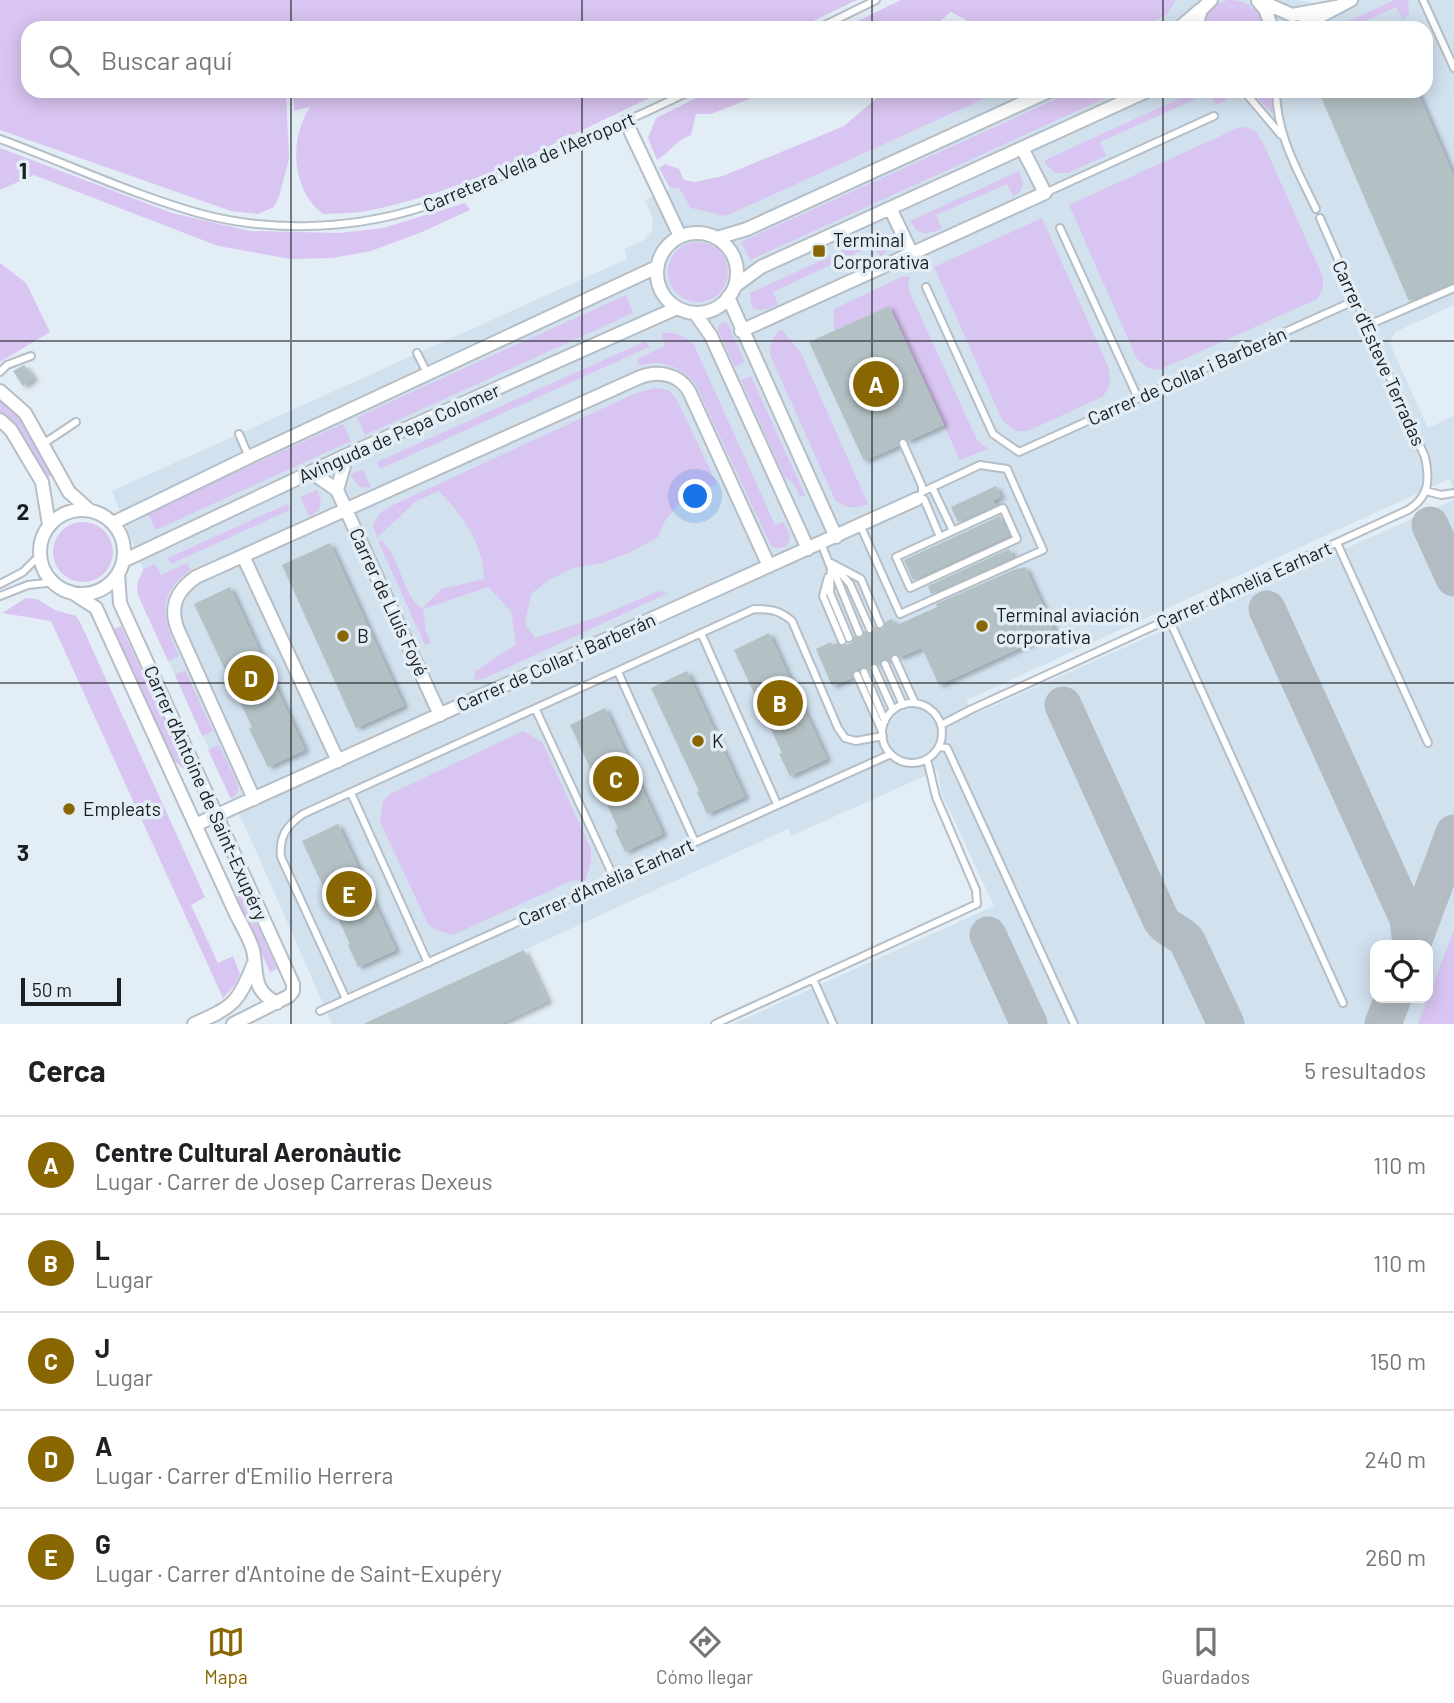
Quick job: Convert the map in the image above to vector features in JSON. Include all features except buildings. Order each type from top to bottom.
[{"type":"street","points":[[1188,21],[1211,0]]},
{"type":"street","points":[[1258,0],[1292,15],[1336,7]]},
{"type":"street","points":[[1258,0],[1269,21]]},
{"type":"street","points":[[1311,21],[1351,0]]},
{"type":"street","points":[[1197,21],[1201,10]]},
{"type":"street","points":[[717,238],[751,227],[1034,98]]},
{"type":"street","points":[[836,537],[741,331],[731,292],[737,275],[734,257],[717,238],[698,233],[680,236],[668,245],[659,258],[657,281],[663,294],[677,308],[695,313],[713,309],[731,292],[761,267],[1132,98]]},
{"type":"street","points":[[626,122],[680,236]]},
{"type":"street","points":[[741,331],[1045,194],[1022,148]]},
{"type":"street","points":[[890,208],[912,254]]},
{"type":"street","name":"Avinguda de Pepa Colomer","points":[[113,523],[657,267]]},
{"type":"street","name":"Avinguda de Pepa Colomer","points":[[121,567],[346,455],[677,308]]},
{"type":"street","points":[[695,313],[711,337],[808,549]]},
{"type":"street","points":[[254,799],[173,618],[174,604],[182,588],[196,577],[346,509],[651,372],[663,374],[685,384],[769,566]]},
{"type":"street","points":[[0,391],[25,413],[69,492],[89,510]]},
{"type":"street","points":[[0,420],[11,430],[42,482],[49,525]]},
{"type":"street","points":[[337,490],[346,455]]},
{"type":"street","name":"Carrer de Lluís Foyé","points":[[311,472],[337,490],[440,715]]},
{"type":"street","name":"Carrer de Collar i Barberán","points":[[195,825],[836,537],[919,495]]},
{"type":"street","points":[[75,510],[89,510],[102,514],[113,523],[124,545],[121,567],[111,582],[99,590],[73,593],[55,582],[44,569],[40,555],[43,536],[49,525],[60,516],[75,510]]},
{"type":"street","points":[[243,556],[338,761]]},
{"type":"street","name":"Carrer d'Antoine de Saint-Exupéry","points":[[73,593],[96,608],[246,931],[255,961],[258,987],[267,998],[277,1003],[289,996],[293,991],[293,984],[120,603],[121,567]]},
{"type":"street","points":[[194,1024],[222,1012],[234,1002],[244,990],[255,961]]},
{"type":"street","points":[[233,1024],[277,1003]]},
{"type":"lane","points":[[833,21],[876,0]]},
{"type":"lane","points":[[1423,0],[1433,21]]},
{"type":"lane","points":[[1433,22],[1454,68]]},
{"type":"lane","name":"Carretera Vella de l'Aeroport","points":[[0,139],[200,213],[244,222],[316,226],[413,210],[471,190],[676,98]]},
{"type":"lane","points":[[1250,98],[1282,136]]},
{"type":"lane","points":[[1276,98],[1282,136],[1316,209]]},
{"type":"lane","points":[[1045,194],[1214,116]]},
{"type":"lane","name":"Carrer d'Esteve Terradas","points":[[1320,218],[1425,457],[1426,491]]},
{"type":"lane","points":[[1060,228],[1138,398]]},
{"type":"lane","name":"Carrer de Collar i Barberán","points":[[926,287],[993,434],[1019,452],[1356,300]]},
{"type":"lane","points":[[1366,326],[1454,288]]},
{"type":"lane","points":[[417,354],[427,373]]},
{"type":"lane","points":[[0,372],[7,365],[32,356]]},
{"type":"lane","points":[[43,444],[76,422]]},
{"type":"lane","points":[[239,434],[249,457]]},
{"type":"lane","points":[[903,443],[922,485],[919,495]]},
{"type":"lane","points":[[860,525],[900,614],[1043,550],[1007,469],[980,464],[919,495]]},
{"type":"lane","points":[[932,487],[953,531]]},
{"type":"lane","points":[[1426,491],[1441,495],[1454,493]]},
{"type":"lane","name":"Carrer d'Amèlia Earhart","points":[[941,725],[1408,510],[1423,499],[1426,491]]},
{"type":"lane","points":[[919,495],[925,499],[940,537]]},
{"type":"lane","points":[[1003,508],[1017,539],[910,588],[896,557],[940,537],[1003,508]]},
{"type":"lane","points":[[821,543],[859,633]]},
{"type":"lane","points":[[1337,543],[1428,743]]},
{"type":"lane","points":[[0,584],[23,572],[40,555]]},
{"type":"lane","points":[[831,564],[861,579],[880,624]]},
{"type":"lane","points":[[831,564],[850,584],[870,629]]},
{"type":"lane","points":[[831,564],[826,594],[846,639]]},
{"type":"lane","points":[[0,596],[28,585],[55,582]]},
{"type":"lane","points":[[346,999],[283,863],[283,835],[290,823],[303,814],[754,609],[780,611],[792,621],[838,728],[845,738],[856,741],[883,734]]},
{"type":"lane","points":[[1169,619],[1343,1003]]},
{"type":"lane","points":[[701,633],[777,804]]},
{"type":"lane","points":[[895,659],[915,703]]},
{"type":"lane","points":[[885,664],[903,705]]},
{"type":"lane","points":[[874,668],[893,710]]},
{"type":"lane","points":[[618,672],[695,842]]},
{"type":"lane","points":[[883,734],[885,721],[893,710],[915,703],[933,711],[941,725],[942,738],[939,747],[927,759],[912,763],[891,754],[886,747],[861,674],[885,721]]},
{"type":"lane","points":[[536,710],[614,878]]},
{"type":"lane","points":[[939,747],[947,748],[1074,1024]]},
{"type":"lane","name":"Carrer d'Amèlia Earhart","points":[[320,1011],[891,754]]},
{"type":"lane","points":[[715,1024],[977,904],[976,890],[936,797],[927,759]]},
{"type":"lane","points":[[351,793],[428,963]]},
{"type":"lane","points":[[813,979],[833,1024]]},
{"type":"shaded area","points":[[0,0],[857,0],[813,21],[21,21],[21,98],[286,98],[289,159],[274,207],[258,214],[231,211],[0,130]]},
{"type":"shaded area","points":[[901,0],[1176,0],[1167,15],[1155,21],[968,21],[951,12],[940,21],[858,21]]},
{"type":"shaded area","points":[[1176,0],[1298,0],[1335,7],[1351,0],[1454,0],[1454,305],[1395,332],[1390,344],[1428,428],[1454,416],[1454,490],[1449,479],[967,700],[969,717],[1454,500],[1454,1024],[733,1024],[994,906],[941,792],[938,770],[791,836],[788,829],[363,1024],[332,1024],[138,595],[137,584],[143,569],[112,491],[627,259],[624,249],[644,240],[652,230],[653,219],[645,200],[670,188],[679,188],[726,216],[986,98],[1433,98],[1433,21],[1155,21],[1167,15]]},
{"type":"shaded area","points":[[1228,0],[1247,4],[1256,11],[1261,21],[1204,21],[1210,10]]},
{"type":"shaded area","points":[[1395,0],[1408,0],[1409,13],[1403,20],[1396,7],[1365,21],[1348,21]]},
{"type":"shaded area","points":[[293,98],[649,98],[518,160],[443,190],[366,211],[323,214],[312,204],[305,191],[299,178],[297,163],[299,134],[310,107],[294,111]]},
{"type":"shaded area","points":[[697,98],[752,98],[711,114],[696,114],[691,135],[657,160],[648,138],[656,118]]},
{"type":"shaded area","points":[[877,98],[986,98],[726,216],[691,208],[679,188],[670,188],[659,168],[665,164],[679,169],[684,180],[695,182],[723,176],[844,126]]},
{"type":"shaded area","points":[[1059,98],[1106,98],[750,260],[741,242]]},
{"type":"shaded area","points":[[1181,98],[1198,98],[1100,142],[1106,156],[1068,173],[1055,173],[1045,160]]},
{"type":"shaded area","points":[[1212,98],[1227,100],[1216,105]]},
{"type":"shaded area","points":[[1258,98],[1271,98],[1273,114]]},
{"type":"shaded area","points":[[1247,127],[1256,132],[1264,145],[1323,277],[1323,288],[1317,299],[1159,370],[1148,368],[1137,359],[1069,205],[1238,128]]},
{"type":"shaded area","points":[[0,148],[172,213],[250,231],[340,233],[383,228],[465,203],[470,210],[371,251],[333,258],[291,259],[218,246],[34,175],[0,190]]},
{"type":"shaded area","points":[[1019,171],[1023,184],[1020,192],[1013,196],[1007,184],[936,215],[942,229],[926,234],[916,230],[910,221]]},
{"type":"shaded area","points":[[1042,218],[1107,364],[1110,381],[1102,397],[1028,431],[1016,431],[1002,420],[934,267]]},
{"type":"shaded area","points":[[884,232],[890,244],[880,257],[873,245],[773,292],[778,304],[768,309],[757,310],[751,305],[750,293]]},
{"type":"shaded area","points":[[692,242],[704,242],[723,255],[728,272],[726,284],[715,297],[704,302],[692,302],[673,289],[668,278],[668,266],[681,247]]},
{"type":"shaded area","points":[[0,263],[26,283],[50,332],[0,362]]},
{"type":"shaded area","points":[[903,276],[910,277],[910,293],[977,440],[988,449],[960,460],[889,306],[834,331],[834,309]]},
{"type":"shaded area","points":[[626,295],[633,313],[365,435],[357,417]]},
{"type":"shaded area","points":[[719,324],[728,324],[745,362],[735,367],[718,330]]},
{"type":"shaded area","points":[[781,329],[801,353],[868,504],[851,507],[835,500],[770,355],[772,340]]},
{"type":"shaded area","points":[[661,333],[679,335],[694,345],[775,525],[783,522],[788,532],[790,538],[785,547],[775,548],[770,544],[695,383],[683,372],[670,366],[655,363],[639,366],[637,359],[665,346]]},
{"type":"shaded area","points":[[646,341],[649,347],[380,469],[377,462]]},
{"type":"shaded area","points":[[751,376],[805,495],[800,497],[794,484],[784,476],[741,380]]},
{"type":"shaded area","points":[[655,388],[668,390],[676,398],[717,484],[684,498],[665,521],[658,537],[631,552],[602,563],[573,568],[549,580],[531,594],[525,624],[535,638],[598,617],[659,591],[668,593],[483,679],[473,680],[476,671],[516,644],[511,611],[488,587],[423,609],[426,631],[431,642],[425,645],[379,543],[381,540],[388,547],[409,594],[422,609],[441,589],[484,579],[476,543],[456,510],[439,491],[416,501],[377,538],[373,525],[380,513],[636,393]]},
{"type":"shaded area","points":[[0,399],[25,424],[53,474],[45,478],[20,432],[0,412]]},
{"type":"shaded area","points":[[343,424],[351,441],[156,530],[147,512]]},
{"type":"shaded area","points":[[363,469],[371,488],[360,487],[350,475]]},
{"type":"shaded area","points":[[317,490],[321,505],[309,516],[300,497]]},
{"type":"shaded area","points":[[287,504],[290,510],[171,564],[168,558]]},
{"type":"shaded area","points":[[77,522],[89,522],[108,535],[113,552],[111,564],[100,577],[89,582],[77,582],[58,569],[53,558],[53,546],[66,527]]},
{"type":"shaded area","points":[[187,563],[191,570],[179,579],[167,599],[166,620],[179,656],[168,661],[138,595],[137,584],[144,569],[155,564],[161,575]]},
{"type":"shaded area","points":[[26,598],[37,599],[55,610],[76,616],[80,622],[205,897],[191,905],[218,963],[233,956],[240,974],[223,998],[51,621],[2,613]]},
{"type":"shaded area","points":[[121,626],[188,772],[173,760],[114,629]]},
{"type":"shaded area","points":[[185,670],[213,731],[202,736],[175,675]]},
{"type":"shaded area","points":[[523,731],[542,742],[591,849],[591,862],[585,882],[573,880],[453,935],[436,930],[428,924],[380,822],[383,801],[390,794]]},
{"type":"shaded area","points":[[219,745],[238,785],[238,792],[231,799],[208,750]]},
{"type":"shaded area","points":[[243,893],[277,969],[270,972],[236,896]]},
{"type":"shaded area","points":[[1454,930],[1454,1024],[1418,1024],[1426,1003],[1433,1003],[1433,985]]},
{"type":"taxiway","points":[[1430,525],[1454,578]]},
{"type":"taxiway","points":[[1267,609],[1408,919],[1410,940]]},
{"type":"taxiway","points":[[1063,705],[1161,920],[1187,941],[1226,1024]]},
{"type":"taxiway","points":[[1414,940],[1454,833]]},
{"type":"taxiway","points":[[988,935],[1029,1024]]},
{"type":"taxiway","points":[[1383,1024],[1391,1003]]},
{"type":"place","name":"Terminal Corporativa","points":[[819,251]]},
{"type":"place","name":"Centre Cultural Aeronàutic","points":[[876,384]]},
{"type":"place","name":"Terminal aviación corporativa","points":[[982,626]]},
{"type":"place","name":"B","points":[[343,636]]},
{"type":"place","name":"A","points":[[251,678]]},
{"type":"place","name":"L","points":[[780,703]]},
{"type":"place","name":"K","points":[[698,741]]},
{"type":"place","name":"J","points":[[616,779]]},
{"type":"place","name":"Empleats","points":[[69,809]]},
{"type":"place","name":"G","points":[[349,894]]}]
